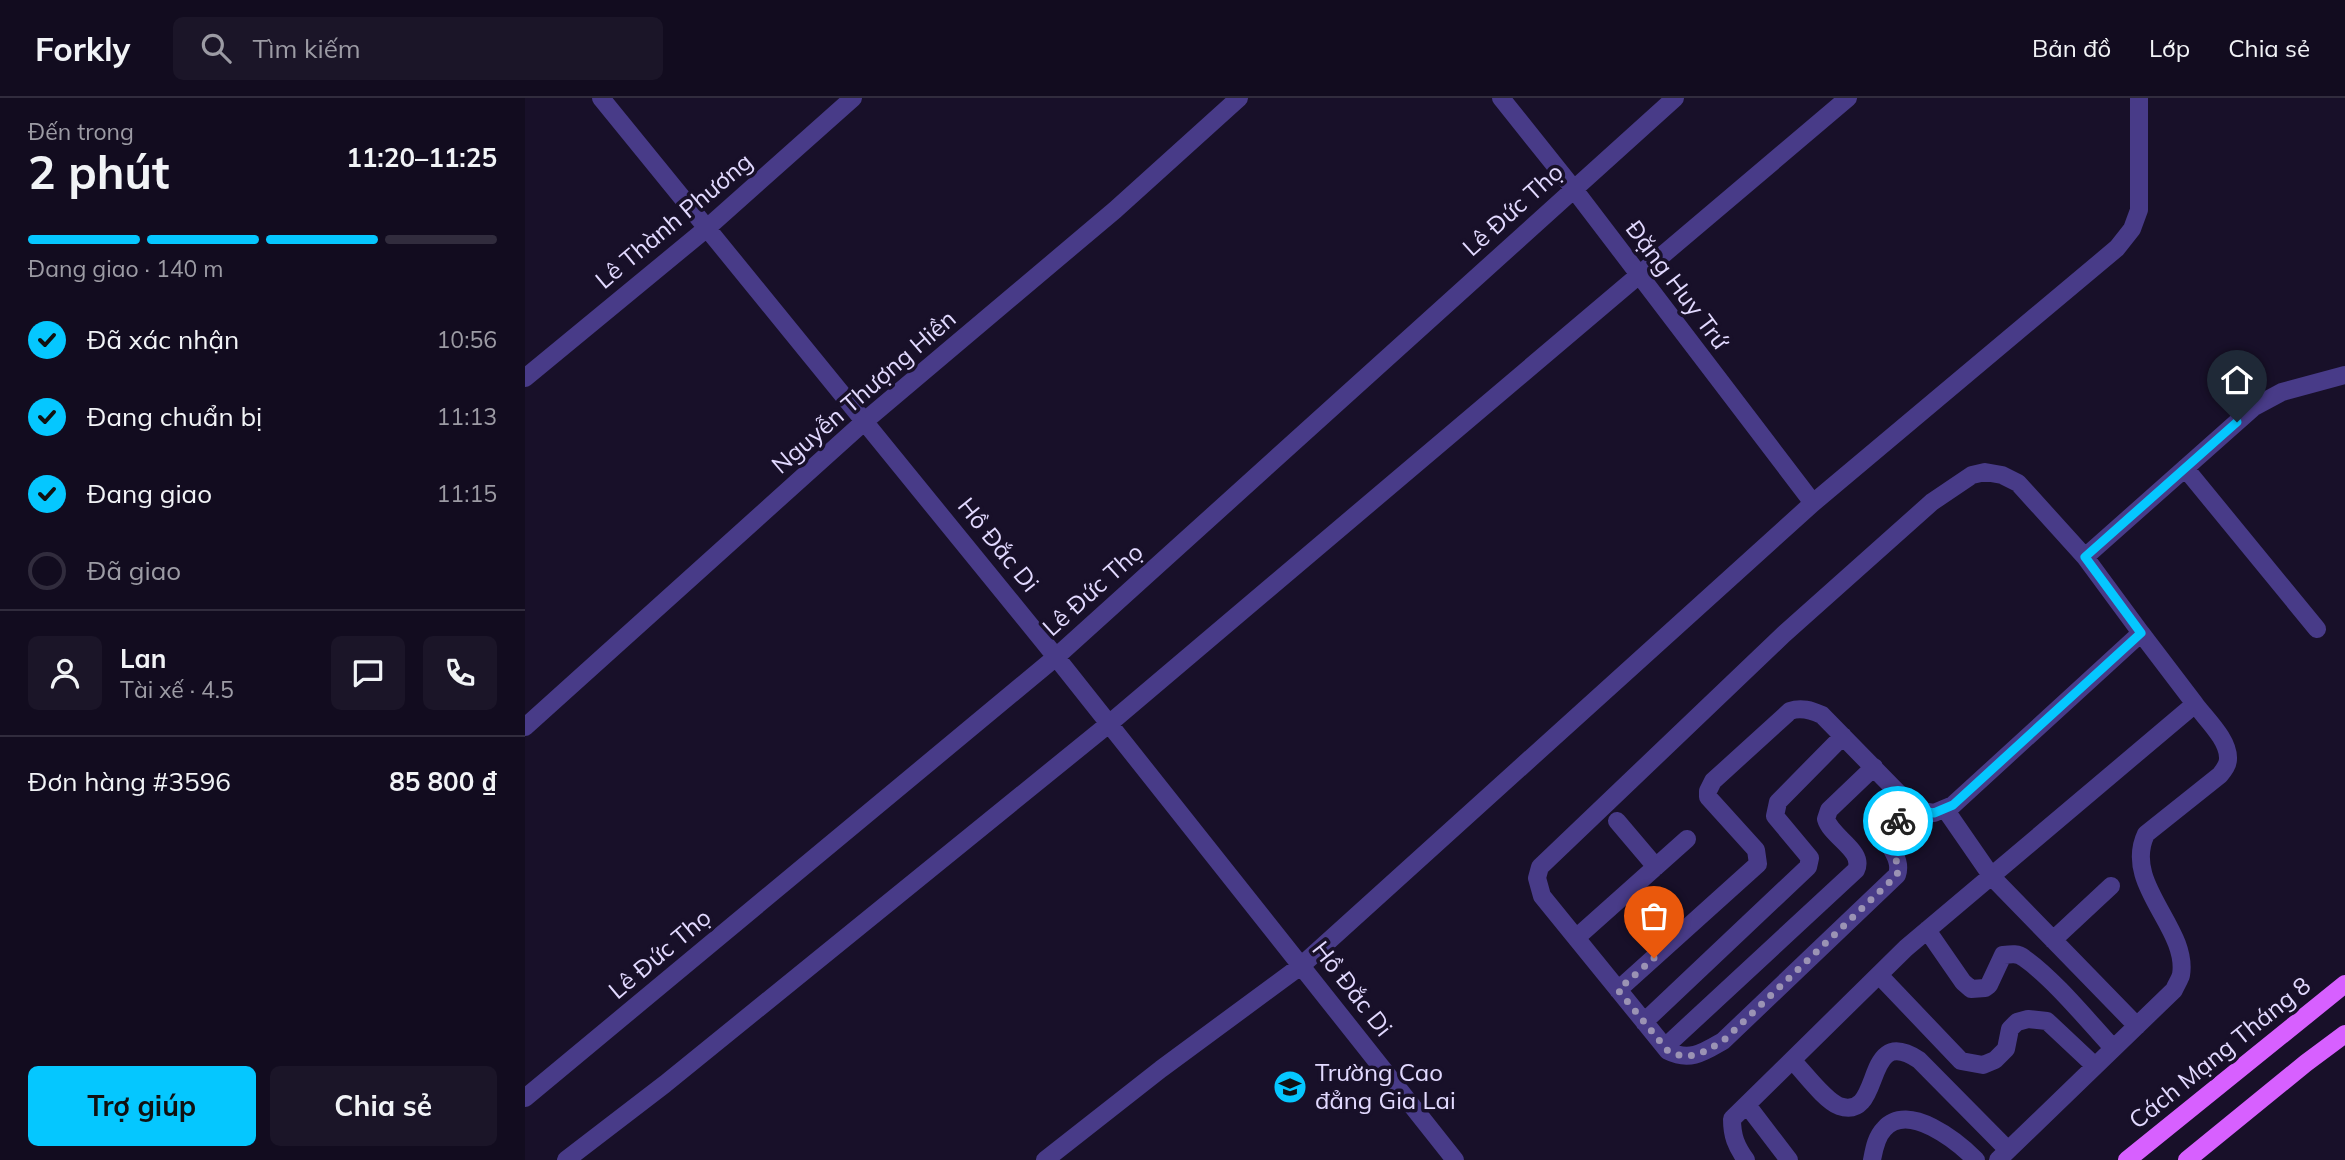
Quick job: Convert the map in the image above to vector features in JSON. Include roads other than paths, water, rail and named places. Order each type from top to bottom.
[{"type":"main road","name":"Cách Mạng Tháng 8","points":[[2127,1160],[2345,984]]},
{"type":"main road","points":[[2187,1160],[2345,1034]]},
{"type":"street","name":"Hồ Đắc Di","points":[[601,98],[866,420],[1455,1160]]},
{"type":"street","name":"Lê Thành Phương","points":[[525,378],[707,228],[853,98]]},
{"type":"street","name":"Nguyễn Thượng Hiền","points":[[525,727],[866,420],[1115,209],[1239,98]]},
{"type":"street","name":"Đặng Huy Trứ","points":[[1501,98],[1814,503]]},
{"type":"street","name":"Lê Đức Thọ","points":[[525,1098],[1056,657],[1675,98]]},
{"type":"street","points":[[566,1160],[666,1084],[1109,723],[1849,98]]},
{"type":"street","points":[[1045,1160],[1151,1076],[1302,965],[1814,503],[2078,282],[2124,239],[2132,229],[2139,211],[2139,98]]},
{"type":"street","points":[[2085,557],[2254,407],[2282,392],[2345,375]]},
{"type":"street","points":[[2185,468],[2317,629]]},
{"type":"street","points":[[1792,1060],[1829,1098],[1840,1106],[1852,1106],[1863,1101],[1871,1088],[1876,1066],[1883,1056],[1894,1051],[1906,1051],[1919,1060],[2003,1155],[2174,990],[2181,975],[2175,940],[2150,891],[2140,861],[2141,846],[2146,834],[2220,775],[2228,762],[2227,750],[2085,557],[2018,483],[2002,475],[1985,472],[1972,475],[1932,502],[1784,634],[1539,867],[1537,878],[1542,896],[1664,1047],[1678,1056],[1689,1057],[1701,1054],[1723,1041],[1897,875],[1899,865],[1888,844],[1887,833],[1890,827],[1915,810]]},
{"type":"street","points":[[1618,990],[1758,864],[1756,850],[1708,797],[1708,791],[1713,781],[1790,711],[1809,709],[1822,715],[1915,810],[1934,813],[1953,805],[2141,633]]},
{"type":"street","points":[[1746,1160],[1736,1146],[1732,1119],[1927,930],[2195,704]]},
{"type":"street","points":[[1644,1022],[1808,867],[1810,858],[1775,816],[1778,802],[1843,736]]},
{"type":"street","points":[[1664,1047],[1856,870],[1859,862],[1856,855],[1830,829],[1826,819],[1829,810],[1874,767]]},
{"type":"street","points":[[1945,809],[1991,877],[2137,1026]]},
{"type":"street","points":[[1617,821],[1656,867]]},
{"type":"street","points":[[1576,938],[1687,839]]},
{"type":"street","points":[[2053,940],[2111,886]]},
{"type":"street","points":[[1927,930],[1963,982],[1971,989],[1989,985],[2003,955],[2015,954],[2024,957],[2113,1048]]},
{"type":"street","points":[[1879,975],[1961,1061],[1983,1065],[1995,1060],[2006,1049],[2010,1029],[2017,1022],[2028,1019],[2047,1021],[2095,1066]]},
{"type":"street","points":[[1747,1105],[1789,1160]]},
{"type":"street","points":[[1872,1160],[1876,1142],[1884,1128],[1895,1121],[1910,1119],[1936,1128],[1962,1146],[1976,1160]]},
{"type":"place","name":"Trường Cao đẳng Gia Lai","points":[[1290,1087]]}]
